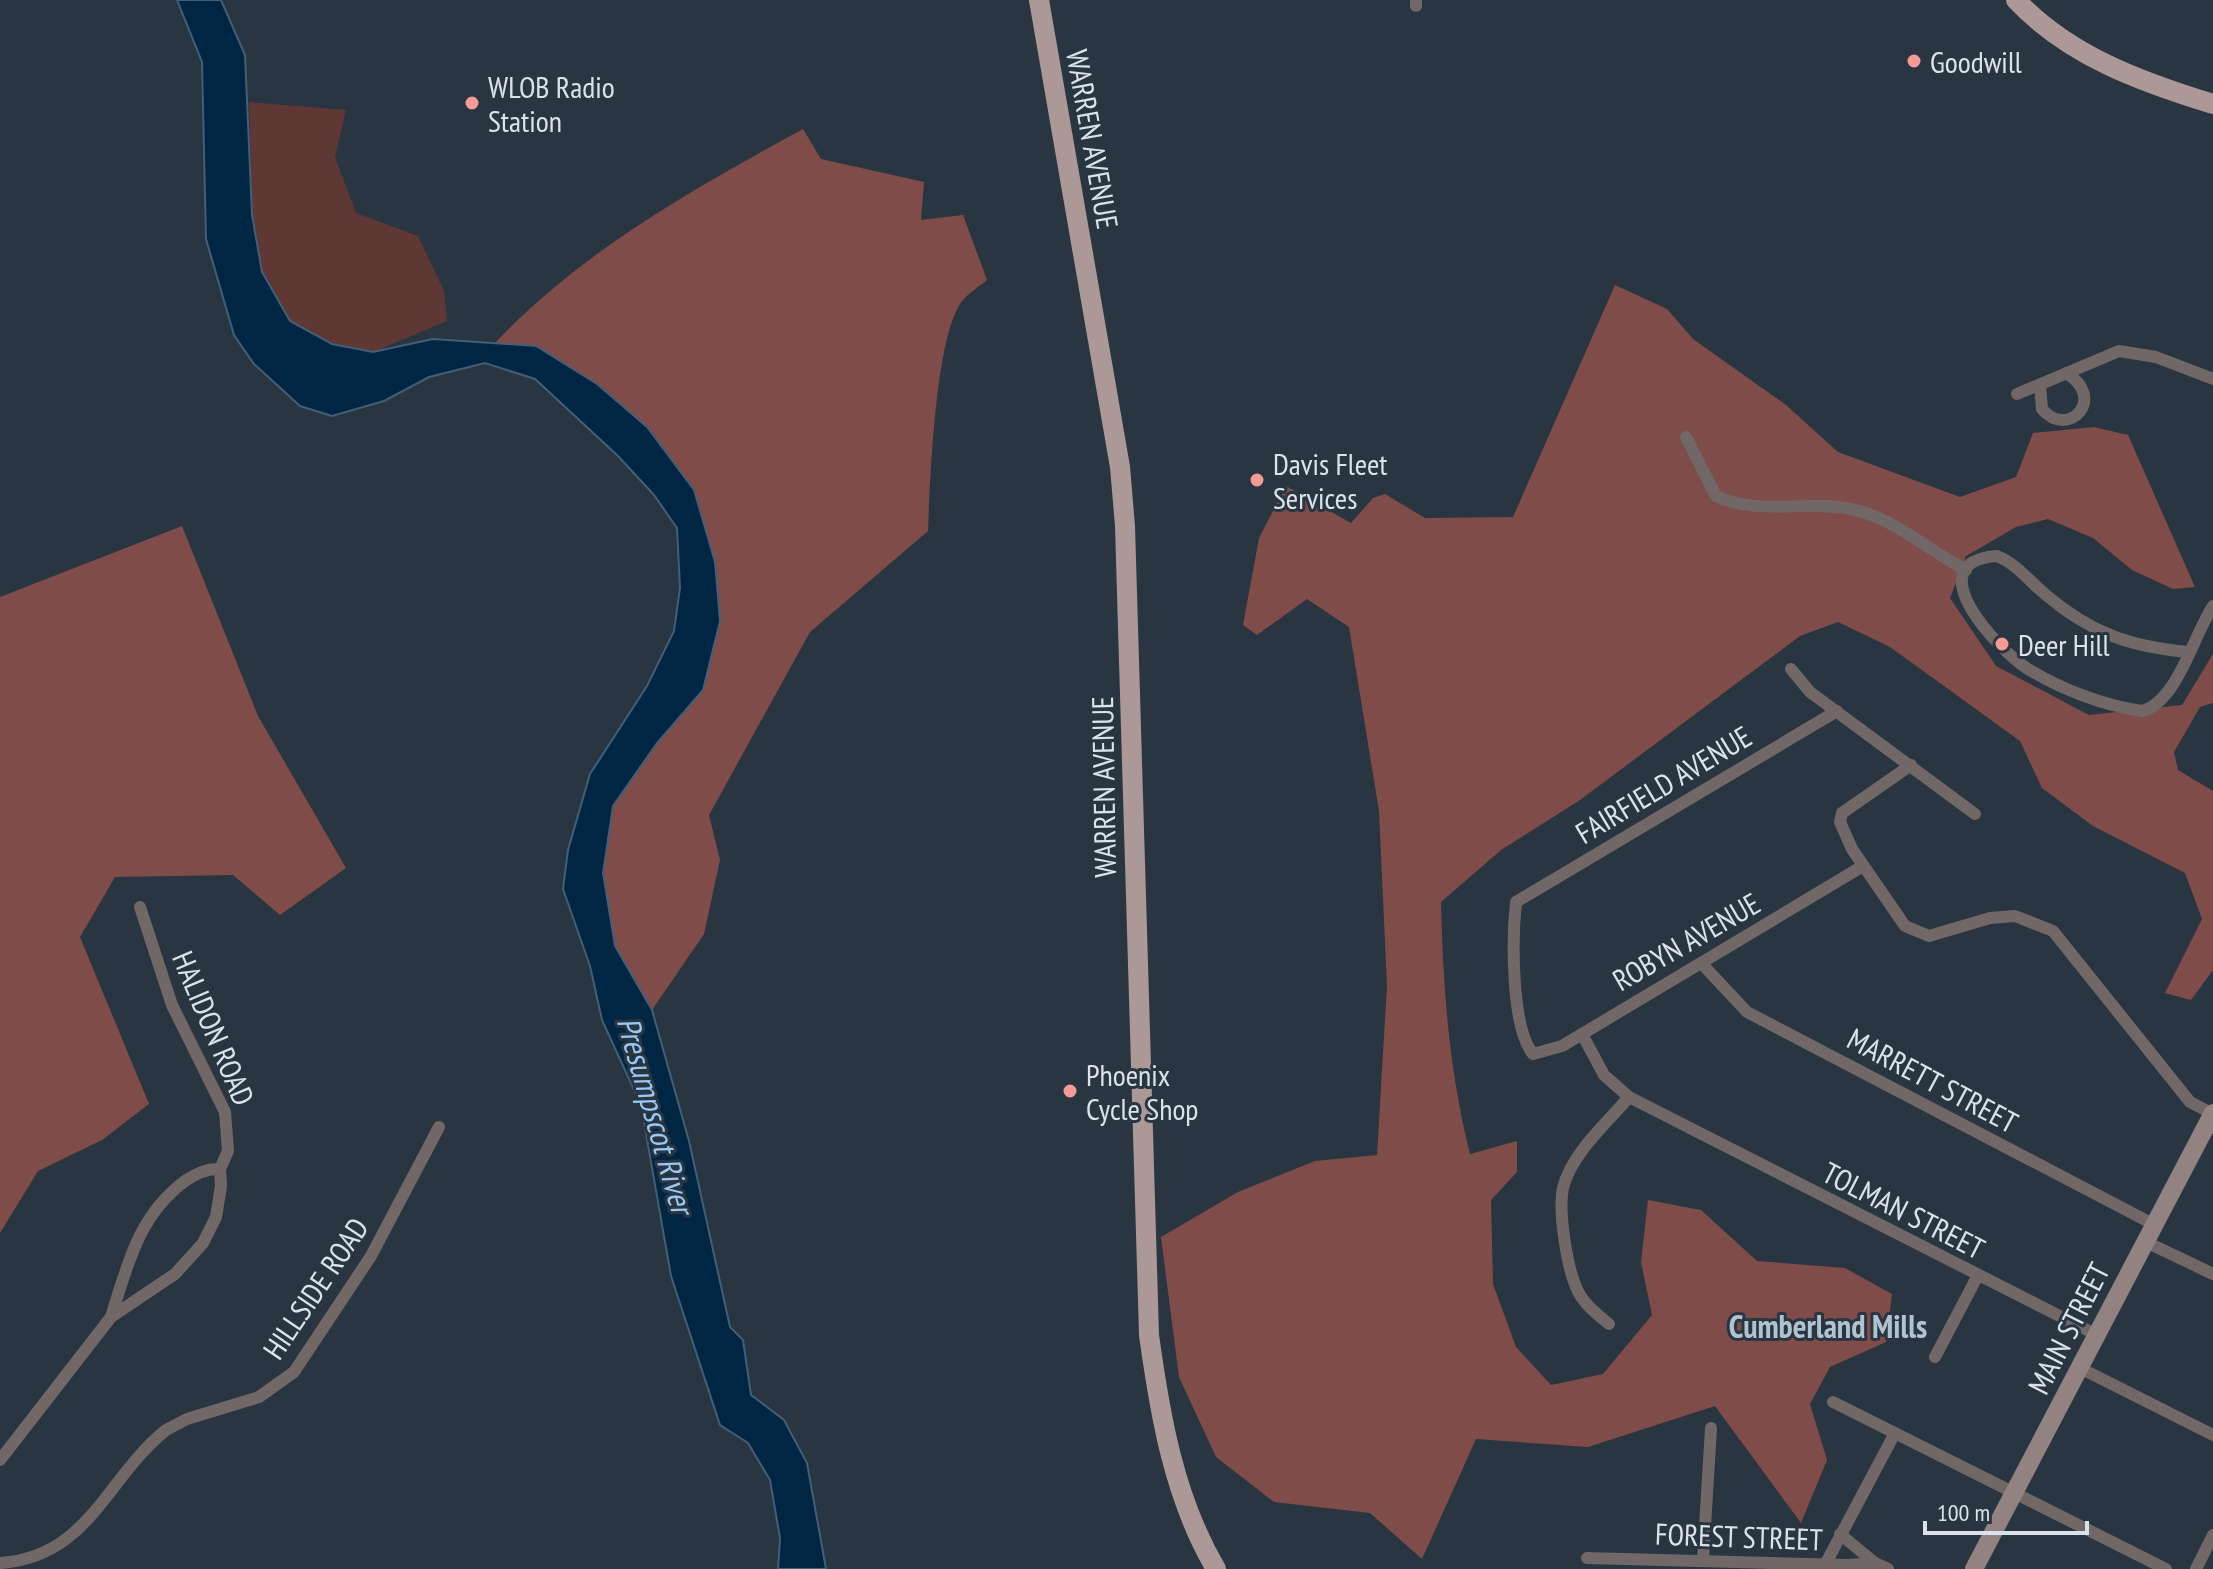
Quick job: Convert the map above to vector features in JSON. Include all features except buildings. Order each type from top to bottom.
[{"type":"main road","name":"WARREN AVENUE","points":[[1039,0],[1120,467],[1125,526],[1149,1335],[1174,1468],[1216,1569]]},
{"type":"main road","points":[[2016,0],[2043,26],[2083,53],[2127,74],[2213,104]]},
{"type":"main road","name":"MAIN STREET","points":[[1974,1569],[2213,1114]]},
{"type":"street","points":[[2017,394],[2107,354],[2132,351],[2213,379]]},
{"type":"street","points":[[2040,385],[2040,402],[2047,415],[2061,421],[2075,417],[2084,405],[2084,390],[2066,373]]},
{"type":"street","points":[[1686,437],[1716,496],[1754,506],[1852,509],[1877,517],[1966,570]]},
{"type":"street","points":[[2189,652],[2157,649],[2096,631],[2075,620],[2017,568],[1997,556],[1984,557],[1966,570],[1961,588],[1963,597],[1995,638],[2027,668],[2071,690],[2130,709],[2155,707],[2169,693],[2213,606]]},
{"type":"street","points":[[1791,669],[1810,692],[1975,814]]},
{"type":"street","name":"FAIRFIELD AVENUE","points":[[1533,1054],[1520,1028],[1516,902],[1837,711]]},
{"type":"street","points":[[1911,765],[1842,813],[1843,831],[1898,917],[1916,933],[1929,936],[1990,918],[2015,916],[2053,931],[2190,1102],[2213,1114]]},
{"type":"street","name":"ROBYN AVENUE","points":[[1533,1054],[1546,1053],[1582,1034],[1703,965],[1863,866]]},
{"type":"street","name":"HALIDON ROAD","points":[[0,1460],[111,1317],[175,1274],[203,1243],[216,1217],[221,1186],[220,1169],[228,1151],[225,1112],[172,1005],[140,907]]},
{"type":"street","name":"MARRETT STREET","points":[[1703,965],[1747,1012],[2153,1224]]},
{"type":"street","name":"TOLMAN STREET","points":[[1582,1034],[1604,1075],[1629,1097],[1977,1277],[2097,1335]]},
{"type":"street","points":[[1609,1324],[1593,1312],[1576,1289],[1564,1229],[1563,1188],[1582,1152],[1629,1097]]},
{"type":"street","name":"HILLSIDE ROAD","points":[[0,1563],[38,1557],[69,1538],[166,1430],[187,1419],[259,1397],[294,1372],[371,1256],[439,1127]]},
{"type":"street","name":"HALIDON ROAD","points":[[111,1317],[131,1250],[151,1216],[164,1199],[190,1178],[212,1168],[220,1169]]},
{"type":"street","points":[[2144,1241],[2213,1274]]},
{"type":"street","points":[[1935,1357],[1977,1277]]},
{"type":"street","points":[[2080,1368],[2213,1435]]},
{"type":"street","points":[[1833,1402],[2166,1569]]},
{"type":"street","points":[[1703,1560],[1711,1428]]},
{"type":"street","points":[[1826,1563],[1895,1433]]},
{"type":"street","points":[[1840,1534],[1875,1563]]},
{"type":"street","points":[[2196,1569],[2213,1535]]},
{"type":"street","name":"FOREST STREET","points":[[1587,1558],[1875,1563],[1888,1569]]},
{"type":"shaded area","points":[[249,102],[346,110],[335,157],[356,213],[418,236],[444,291],[447,321],[373,352],[332,344],[290,321],[262,272],[252,215]]},
{"type":"shaded area","points":[[803,129],[821,159],[924,182],[921,220],[963,215],[987,280],[963,300],[946,343],[936,410],[928,531],[810,632],[709,815],[720,860],[704,934],[652,1010],[615,946],[603,873],[613,807],[657,743],[703,690],[694,490],[495,343],[565,279],[640,224]]},
{"type":"shaded area","points":[[1615,285],[1667,309],[1693,339],[1786,405],[1838,452],[1960,497],[2016,477],[2033,433],[2094,427],[2128,435],[2195,587],[2173,589],[2132,570],[2093,538],[2048,519],[2016,527],[1966,556],[1950,598],[1996,666],[2089,715],[2182,705],[2213,654],[2213,703],[2200,707],[2174,752],[2178,770],[2213,791],[2213,970],[2191,1000],[2165,993],[2202,919],[2185,873],[2093,826],[2042,788],[2020,741],[1890,647],[1838,622],[1800,636],[1580,800],[1501,850],[1441,902],[1452,1060],[1470,1154],[1517,1141],[1517,1172],[1491,1200],[1493,1284],[1516,1347],[1551,1385],[1603,1374],[1652,1315],[1641,1262],[1648,1200],[1701,1210],[1757,1261],[1845,1268],[1892,1294],[1886,1342],[1830,1367],[1810,1404],[1827,1460],[1801,1523],[1715,1406],[1588,1447],[1476,1439],[1422,1559],[1370,1513],[1274,1502],[1216,1457],[1179,1377],[1161,1237],[1238,1192],[1315,1161],[1377,1155],[1387,986],[1379,811],[1349,627],[1307,599],[1257,635],[1243,625],[1259,538],[1286,486],[1351,523],[1373,498],[1385,494],[1425,518],[1513,517]]},
{"type":"shaded area","points":[[182,526],[258,716],[346,868],[280,915],[233,875],[115,877],[80,937],[149,1104],[102,1140],[38,1171],[0,1233],[0,597]]},
{"type":"water","name":"Presumpscot River","points":[[177,0],[221,0],[245,55],[252,215],[262,272],[290,321],[332,344],[373,352],[433,339],[536,346],[597,384],[647,427],[694,490],[715,562],[720,621],[703,690],[657,743],[613,806],[603,873],[615,946],[652,1010],[689,1141],[730,1327],[743,1340],[751,1395],[784,1420],[807,1463],[826,1569],[778,1569],[780,1538],[770,1480],[748,1443],[720,1425],[671,1276],[641,1105],[602,1020],[590,966],[563,889],[568,850],[590,774],[647,686],[674,631],[680,588],[677,528],[654,495],[618,456],[535,379],[485,363],[429,377],[384,401],[332,416],[300,406],[254,364],[234,335],[206,239],[202,62]]},
{"type":"place","name":"Goodwill","points":[[1914,61]]},
{"type":"place","name":"WLOB Radio Station","points":[[472,103]]},
{"type":"place","name":"Davis Fleet Services","points":[[1257,480]]},
{"type":"place","name":"Deer Hill","points":[[2002,644]]},
{"type":"place","name":"Phoenix Cycle Shop","points":[[1070,1091]]},
{"type":"district","name":"Cumberland Mills","points":[[1828,1326]]}]
